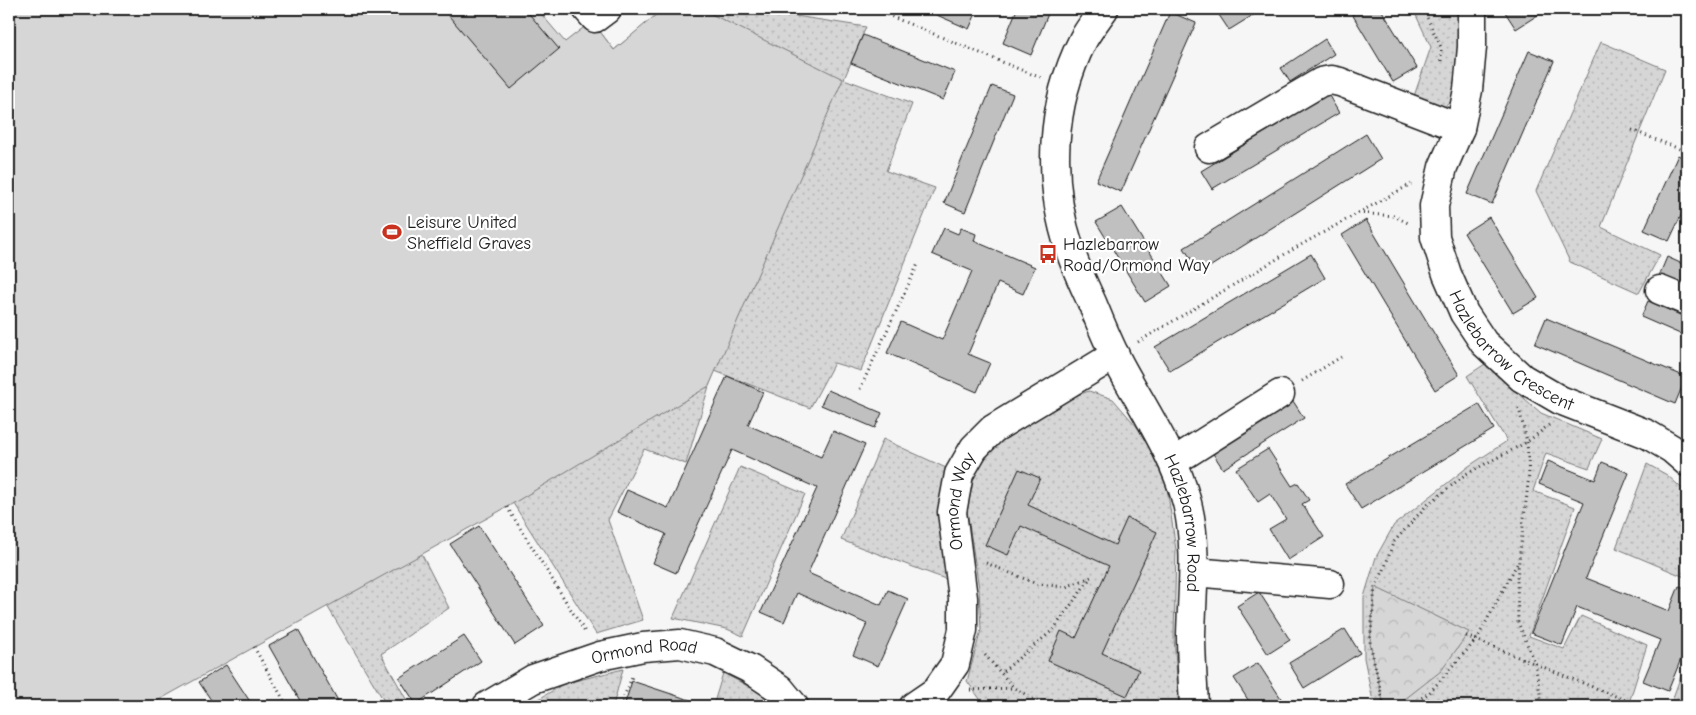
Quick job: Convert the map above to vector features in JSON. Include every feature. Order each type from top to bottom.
[{"type":"street","points":[[588,9],[595,18],[606,9]]},
{"type":"street","name":"Hazlebarrow Road","points":[[1104,9],[1083,40],[1064,87],[1055,134],[1055,181],[1069,248],[1079,273],[1114,356],[1173,462],[1187,503],[1193,539],[1194,572],[1191,636],[1194,706]]},
{"type":"street","name":"Hazlebarrow Crescent","points":[[1472,9],[1472,47],[1468,90],[1460,128],[1443,167],[1434,206],[1435,237],[1447,274],[1464,313],[1484,343],[1522,378],[1560,400],[1646,434],[1672,449],[1687,462]]},
{"type":"street","points":[[1209,148],[1321,82],[1331,80],[1460,128]]},
{"type":"street","points":[[1660,290],[1687,301]]},
{"type":"street","name":"Ormond Way","points":[[925,699],[956,664],[963,630],[962,598],[952,512],[959,474],[974,448],[993,429],[1114,356]]},
{"type":"street","points":[[1173,462],[1280,394]]},
{"type":"street","points":[[1194,572],[1330,584]]},
{"type":"street","name":"Ormond Road","points":[[487,706],[532,679],[600,656],[643,647],[680,644],[715,652],[750,669],[780,689],[794,706]]},
{"type":"path","points":[[873,9],[1064,87]]},
{"type":"path","points":[[1422,9],[1441,47],[1442,73]]},
{"type":"path","points":[[1632,130],[1687,152]]},
{"type":"path","points":[[1114,356],[1296,247],[1443,167]]},
{"type":"path","points":[[1356,213],[1394,216],[1435,237]]},
{"type":"path","points":[[860,389],[918,264]]},
{"type":"path","points":[[1280,394],[1340,357]]},
{"type":"path","points":[[1522,378],[1518,405],[1527,442],[1529,475],[1517,578],[1518,622],[1535,663],[1542,706]]},
{"type":"path","points":[[1384,706],[1370,642],[1375,587],[1384,570],[1392,543],[1426,506],[1466,474],[1527,442],[1553,422],[1560,400]]},
{"type":"path","points":[[507,507],[600,656]]},
{"type":"path","points":[[957,549],[1036,584],[1066,587],[1091,577],[1053,630],[1001,673]]},
{"type":"path","points":[[1409,706],[1429,693],[1476,640],[1519,562]]},
{"type":"path","points":[[963,630],[1014,688],[1047,706]]},
{"type":"path","points":[[1466,636],[1640,706]]},
{"type":"path","points":[[254,647],[287,706]]},
{"type":"path","points":[[925,699],[1014,688]]},
{"type":"green space","name":"Leisure United Sheffield Graves","points":[[9,9],[537,9],[565,42],[592,21],[614,50],[663,9],[701,9],[843,79],[709,386],[507,507],[148,706],[9,706]]},
{"type":"green space","name":"Leisure United Sheffield Graves","points":[[664,9],[751,9],[866,27],[844,79],[912,104],[886,171],[935,188],[861,371],[834,363],[810,408],[715,371],[686,464],[644,449],[608,520],[643,620],[596,634],[511,500],[9,706],[9,490],[592,21],[614,50]]},
{"type":"green space","points":[[1413,9],[1459,9],[1460,31],[1452,101],[1440,110],[1413,99],[1431,47]]},
{"type":"green space","points":[[1601,42],[1665,69],[1601,227],[1660,255],[1639,293],[1570,262],[1536,191]]},
{"type":"green space","points":[[1485,364],[1541,413],[1602,439],[1589,468],[1546,453],[1533,491],[1575,507],[1529,636],[1564,649],[1581,616],[1647,645],[1628,706],[1614,706],[1595,700],[1592,706],[1374,706],[1364,658],[1364,597],[1376,557],[1394,525],[1469,466],[1507,441],[1467,376]]},
{"type":"green space","points":[[1089,391],[1113,399],[1144,435],[1167,487],[1176,550],[1174,637],[1179,706],[985,706],[967,681],[981,630],[979,588],[967,511],[975,472],[1002,437],[1060,401]]},
{"type":"green space","points":[[883,439],[946,468],[942,494],[948,580],[841,540]]},
{"type":"green space","points":[[1647,464],[1667,475],[1687,493],[1687,578],[1616,548]]},
{"type":"green space","points":[[740,467],[805,494],[743,636],[727,629],[673,618]]},
{"type":"green space","points":[[420,551],[449,608],[381,654],[410,706],[387,706],[326,604]]},
{"type":"green space","points":[[1375,587],[1469,632],[1441,671],[1396,706],[1384,706],[1370,643]]},
{"type":"green space","points":[[1687,659],[1687,706],[1670,706]]},
{"type":"green space","points":[[623,669],[613,706],[528,706],[563,684]]},
{"type":"green space","points":[[723,673],[765,695],[774,706],[713,706]]},
{"type":"building","points":[[443,9],[525,9],[559,49],[511,89]]},
{"type":"building","points":[[923,9],[978,9],[969,29]]},
{"type":"building","points":[[1017,9],[1050,9],[1031,55],[1003,43]]},
{"type":"building","points":[[1215,9],[1263,9],[1229,30]]},
{"type":"building","points":[[1349,9],[1381,9],[1417,68],[1393,82]]},
{"type":"building","points":[[1503,9],[1547,9],[1516,29]]},
{"type":"building","points":[[1170,12],[1196,23],[1121,192],[1096,181]]},
{"type":"building","points":[[863,35],[955,72],[943,100],[851,63]]},
{"type":"building","points":[[1325,39],[1334,54],[1290,82],[1281,68]]},
{"type":"building","points":[[1529,51],[1554,61],[1492,204],[1467,194]]},
{"type":"building","points":[[992,86],[1013,94],[965,212],[944,203]]},
{"type":"building","points":[[1328,94],[1339,113],[1212,189],[1201,171]]},
{"type":"building","points":[[1366,134],[1381,159],[1200,273],[1184,248]]},
{"type":"building","points":[[1678,155],[1687,160],[1687,203],[1669,241],[1644,230]]},
{"type":"building","points":[[1122,207],[1171,286],[1145,302],[1096,222]]},
{"type":"building","points":[[1489,217],[1538,298],[1513,313],[1464,233]]},
{"type":"building","points":[[1366,220],[1459,375],[1435,390],[1342,235]]},
{"type":"building","points":[[944,228],[958,234],[961,228],[976,234],[974,241],[1035,267],[1023,294],[998,283],[968,354],[990,363],[977,392],[887,353],[901,322],[942,340],[972,271],[932,254]]},
{"type":"building","points":[[1311,254],[1325,278],[1170,371],[1155,347]]},
{"type":"building","points":[[1667,257],[1687,266],[1687,287],[1659,276]]},
{"type":"building","points":[[1648,301],[1687,318],[1687,337],[1641,317]]},
{"type":"building","points":[[1546,318],[1686,377],[1675,404],[1535,344]]},
{"type":"building","points":[[727,376],[763,392],[748,425],[821,457],[833,431],[865,445],[808,573],[881,605],[888,590],[908,599],[878,666],[853,655],[867,624],[797,593],[784,622],[761,612],[817,488],[732,450],[676,573],[653,563],[666,534],[617,512],[627,490],[668,508]]},
{"type":"building","points":[[828,390],[882,413],[875,428],[821,405]]},
{"type":"building","points":[[1293,401],[1304,418],[1223,469],[1212,452]]},
{"type":"building","points":[[1479,404],[1494,429],[1361,509],[1345,484]]},
{"type":"building","points":[[1268,449],[1292,486],[1298,483],[1309,500],[1302,504],[1324,537],[1288,560],[1269,529],[1286,519],[1270,494],[1258,502],[1236,469]]},
{"type":"building","points":[[1548,461],[1595,480],[1602,462],[1629,473],[1586,578],[1669,611],[1679,586],[1687,589],[1687,644],[1668,691],[1643,681],[1660,640],[1577,607],[1562,645],[1531,633],[1584,502],[1539,484]]},
{"type":"building","points":[[1019,469],[1040,478],[1028,505],[1115,545],[1127,518],[1157,532],[1102,653],[1139,670],[1127,696],[1048,661],[1061,631],[1076,638],[1109,566],[1021,526],[1008,555],[985,545]]},
{"type":"building","points":[[479,526],[544,626],[515,645],[450,544]]},
{"type":"building","points":[[1259,592],[1290,640],[1268,654],[1237,606]]},
{"type":"building","points":[[1345,629],[1360,653],[1304,688],[1289,663]]},
{"type":"building","points":[[298,630],[341,706],[303,706],[269,646]]},
{"type":"building","points":[[464,636],[481,661],[416,704],[399,678]]},
{"type":"building","points":[[1258,663],[1286,706],[1252,706],[1234,678]]},
{"type":"building","points":[[226,665],[253,706],[215,706],[199,682]]},
{"type":"building","points":[[632,681],[705,705],[624,706]]},
{"type":"place","name":"Leisure United Sheffield Graves","points":[[392,232]]},
{"type":"place","name":"Hazlebarrow Road/Ormond Way","points":[[1048,254]]}]
